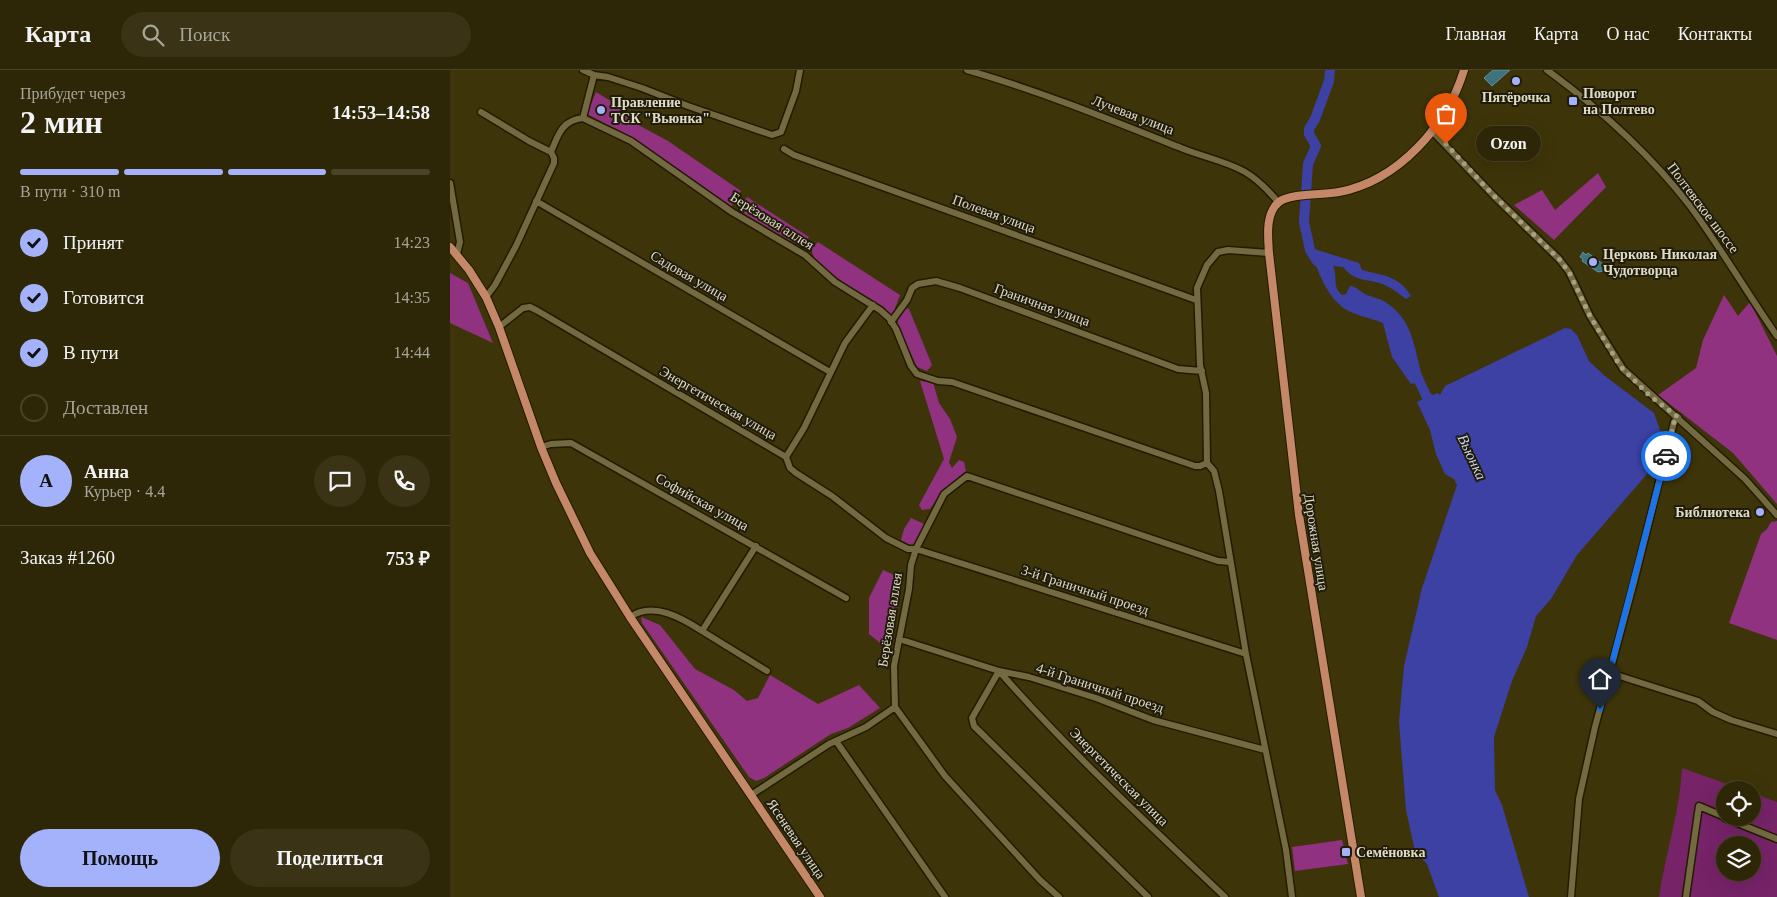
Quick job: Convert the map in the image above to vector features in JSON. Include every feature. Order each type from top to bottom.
[{"type":"main road","points":[[1279,202],[1289,198],[1328,194],[1356,188],[1386,174],[1414,150],[1432,130],[1452,97],[1464,70]]},
{"type":"main road","name":"Дорожная улица","points":[[1279,202],[1270,216],[1269,253],[1299,515],[1361,897]]},
{"type":"main road","name":"Ясеневая улица","points":[[450,247],[457,254],[486,297],[499,327],[541,448],[586,546],[630,617],[820,897]]},
{"type":"street","points":[[583,70],[594,75],[608,77],[642,88],[688,106],[776,135],[781,132],[796,91],[800,70]]},
{"type":"street","name":"Лучевая улица","points":[[967,70],[1000,79],[1231,165],[1254,178],[1279,202]]},
{"type":"street","name":"Полтевское шоссе","points":[[1547,70],[1613,123],[1671,182],[1711,235],[1777,336]]},
{"type":"street","points":[[551,152],[562,128],[575,119],[583,118],[594,75]]},
{"type":"street","points":[[481,112],[551,152],[554,158],[554,163],[516,246],[486,297]]},
{"type":"street","name":"Берёзовая аллея","points":[[583,118],[631,141],[732,212],[795,249],[835,282],[880,310],[896,329],[911,366],[917,374],[938,381],[952,382],[1196,466],[1207,463]]},
{"type":"street","points":[[1432,130],[1494,196],[1559,259],[1569,272],[1590,316],[1620,366],[1650,396],[1678,417],[1745,479],[1777,514]]},
{"type":"street","name":"Полевая улица","points":[[784,149],[794,156],[1196,300]]},
{"type":"street","points":[[450,183],[460,242],[457,254]]},
{"type":"street","name":"Садовая улица","points":[[536,201],[830,372]]},
{"type":"street","points":[[1269,253],[1228,250],[1218,252],[1211,259],[1199,282],[1196,300],[1202,371],[1206,393],[1207,463],[1216,478],[1264,750],[1286,850],[1292,897]]},
{"type":"street","name":"Граничная улица","points":[[891,322],[907,300],[912,288],[918,284],[936,281],[960,288],[1178,368],[1202,371]]},
{"type":"street","points":[[786,457],[804,428],[845,343],[873,305]]},
{"type":"street","name":"Энергетическая улица","points":[[499,327],[523,308],[530,307],[786,457],[790,468],[796,473],[832,496],[886,538],[908,549],[916,549]]},
{"type":"street","points":[[1571,897],[1579,799],[1595,727],[1674,422],[1678,417]]},
{"type":"street","name":"Софийская улица","points":[[541,448],[551,444],[570,443],[846,598]]},
{"type":"street","name":"Берёзовая аллея","points":[[895,708],[894,666],[909,590],[911,565],[916,549],[944,494],[967,476],[1218,561],[1230,562]]},
{"type":"street","points":[[702,631],[756,546]]},
{"type":"street","name":"3-й Граничный проезд","points":[[916,549],[1246,654]]},
{"type":"street","points":[[630,617],[636,613],[646,611],[663,612],[680,617],[767,671]]},
{"type":"street","name":"4-й Граничный проезд","points":[[899,639],[999,671],[1029,677],[1096,698],[1154,720],[1264,750]]},
{"type":"street","points":[[999,671],[972,718],[974,726],[1148,897]]},
{"type":"street","name":"Энергетическая улица","points":[[999,671],[1020,695],[1150,826],[1225,897]]},
{"type":"street","points":[[1610,673],[1698,701],[1713,712],[1731,720],[1777,734]]},
{"type":"street","points":[[751,795],[766,787],[829,744],[866,727],[895,708],[945,776],[1040,880],[1059,897]]},
{"type":"street","points":[[836,741],[944,897]]},
{"type":"street","points":[[1686,897],[1699,806],[1716,813]]},
{"type":"street","points":[[1746,826],[1777,839]]},
{"type":"shaded area","points":[[596,92],[614,103],[631,121],[668,141],[741,191],[731,207],[624,133],[587,114]]},
{"type":"shaded area","points":[[1598,173],[1606,187],[1554,240],[1514,205],[1542,190],[1555,210]]},
{"type":"shaded area","points":[[747,197],[809,237],[805,243],[794,243],[738,210]]},
{"type":"shaded area","points":[[818,242],[900,295],[892,316],[884,307],[844,283],[815,260],[811,249]]},
{"type":"shaded area","points":[[450,273],[468,283],[493,343],[450,323]]},
{"type":"shaded area","points":[[1724,295],[1738,316],[1750,302],[1777,356],[1777,504],[1733,453],[1658,395],[1696,368],[1703,340]]},
{"type":"shaded area","points":[[903,308],[909,309],[932,365],[927,371],[917,367],[897,324]]},
{"type":"shaded area","points":[[920,381],[933,382],[939,403],[950,419],[957,437],[949,462],[952,468],[959,460],[964,462],[966,471],[941,493],[930,509],[922,510],[919,505],[944,459]]},
{"type":"shaded area","points":[[911,518],[924,524],[912,546],[901,540],[904,529]]},
{"type":"shaded area","points":[[1777,521],[1777,640],[1729,623],[1761,534],[1771,522]]},
{"type":"shaded area","points":[[883,570],[903,579],[891,644],[885,647],[869,634],[869,598]]},
{"type":"shaded area","points":[[641,617],[660,625],[695,669],[734,690],[747,701],[758,698],[770,675],[818,704],[859,685],[880,708],[848,728],[831,734],[764,778],[756,781],[749,777],[642,623]]},
{"type":"shaded area","points":[[1682,768],[1719,781],[1716,781],[1716,826],[1761,826],[1761,796],[1777,802],[1777,897],[1659,897],[1675,817]]},
{"type":"shaded area","points":[[1342,840],[1348,864],[1295,871],[1292,847]]},
{"type":"water","points":[[1314,249],[1359,263],[1362,270],[1390,277],[1406,289],[1411,296],[1406,299],[1385,285],[1357,278],[1352,276],[1343,267],[1333,266],[1337,289],[1342,295],[1346,294],[1350,286],[1355,287],[1367,295],[1382,300],[1402,317],[1412,338],[1425,384],[1418,387],[1414,383],[1411,384],[1392,357],[1383,323],[1353,313],[1344,308],[1331,295],[1310,250]]},
{"type":"water","points":[[1565,328],[1571,329],[1577,335],[1589,361],[1605,376],[1654,413],[1661,433],[1647,474],[1577,555],[1551,599],[1536,616],[1527,647],[1512,681],[1494,737],[1495,790],[1502,805],[1529,897],[1439,897],[1427,864],[1415,851],[1406,810],[1399,722],[1404,666],[1422,588],[1457,485],[1454,479],[1445,474],[1436,454],[1430,430],[1417,402],[1423,399],[1422,395],[1429,392],[1433,395],[1438,393],[1440,395],[1445,386]]},
{"type":"building","points":[[1493,70],[1510,70],[1492,86],[1484,78]]},
{"type":"building","name":"Церковь Николая Чудотворца","points":[[1583,252],[1586,255],[1588,253],[1603,264],[1605,267],[1603,271],[1598,272],[1582,261],[1583,259],[1580,257]]},
{"type":"waterway","name":"Вьюнка","points":[[1317,261],[1310,250],[1304,222],[1308,164],[1316,146],[1309,134],[1309,129],[1315,119],[1329,81],[1330,70]]},
{"type":"waterway","name":"Вьюнка","points":[[1416,374],[1430,404]]},
{"type":"way so far","points":[[1446,144],[1494,196],[1559,259],[1569,272],[1590,316],[1620,366],[1650,396],[1678,417],[1674,422],[1666,456]]},
{"type":"place","name":"Пятёрочка","points":[[1516,81]]},
{"type":"place","name":"Поворот на Полтево","points":[[1573,101]]},
{"type":"place","name":"Правление ТСК \"Вьюнка\"","points":[[601,110]]},
{"type":"place","name":"Ozon","points":[[1446,144]]},
{"type":"place","name":"Церковь Николая Чудотворца","points":[[1593,262]]},
{"type":"place","name":"Библиотека","points":[[1760,512]]},
{"type":"place","name":"Семёновка","points":[[1346,852]]},
{"type":"route","points":[[1600,709],[1666,456]]}]
